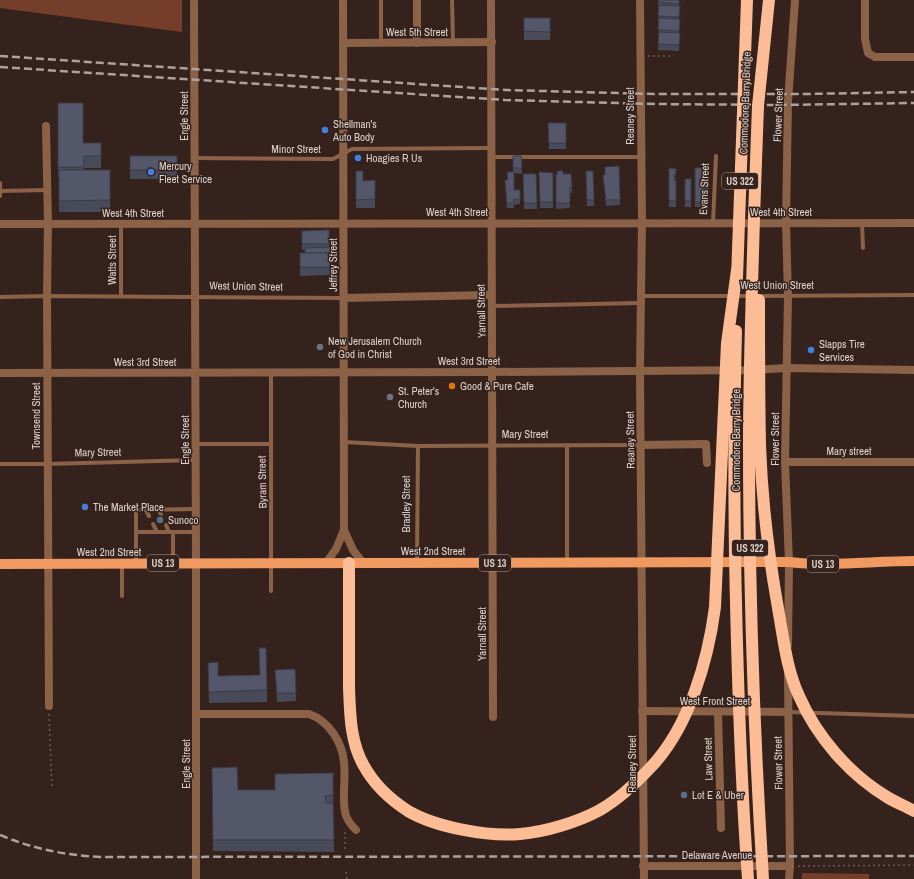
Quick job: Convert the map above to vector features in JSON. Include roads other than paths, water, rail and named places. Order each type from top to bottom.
[{"type":"highway","points":[[742,0],[744,91]]},
{"type":"highway","name":"Commodore Barry Bridge","points":[[747,0],[737,270],[734,468],[739,719],[748,879]]},
{"type":"highway","name":"Commodore Barry Bridge","points":[[762,0],[750,345],[750,545],[756,763],[763,879]]},
{"type":"highway","points":[[758,106],[769,0]]},
{"type":"highway","points":[[754,217],[759,293],[760,446],[764,510],[773,584],[788,666],[805,709],[832,749],[848,767],[866,783],[888,798],[914,811]]},
{"type":"highway","points":[[349,563],[349,687],[352,729],[363,765],[375,783],[389,796],[409,811],[429,820],[451,827],[472,832],[518,835],[543,831],[564,825],[600,810],[634,785],[652,766],[681,724],[694,694],[712,635],[715,607],[727,343],[737,270]]},
{"type":"main road","name":"West 2nd Street","points":[[0,564],[789,562],[804,564],[849,564],[914,561]]},
{"type":"street","name":"Engle Street","points":[[194,0],[197,714],[196,879]]},
{"type":"street","name":"Jeffrey Street","points":[[342,0],[344,530]]},
{"type":"street","points":[[417,0],[418,43]]},
{"type":"street","name":"Yarnall Street","points":[[491,0],[492,42],[490,93],[492,153],[491,296],[493,372],[493,717]]},
{"type":"street","name":"Reaney Street","points":[[640,0],[642,222],[640,370],[644,879]]},
{"type":"street","name":"Flower Street","points":[[789,879],[789,562],[785,462],[788,296],[786,222],[788,102],[795,0]]},
{"type":"street","points":[[865,0],[866,47],[868,53],[875,57],[914,56]]},
{"type":"street","name":"West 5th Street","points":[[343,43],[492,42]]},
{"type":"street","name":"Townsend Street","points":[[46,126],[48,190],[47,464],[49,706]]},
{"type":"street","name":"West 4th Street","points":[[0,224],[642,222],[914,223]]},
{"type":"street","name":"West Union Street","points":[[344,298],[491,296]]},
{"type":"street","name":"West 3rd Street","points":[[0,373],[344,373],[756,370],[786,368],[914,370]]},
{"type":"street","name":"Mary Street","points":[[641,445],[706,444],[707,463]]},
{"type":"street","name":"Mary street","points":[[785,462],[914,462]]},
{"type":"street","points":[[344,530],[353,550],[362,563]]},
{"type":"street","points":[[326,563],[336,549],[344,530]]},
{"type":"street","name":"West Front Street","points":[[642,711],[788,712]]},
{"type":"street","name":"Law Street","points":[[718,712],[721,828]]},
{"type":"street","points":[[197,714],[309,714],[316,716],[325,723],[334,734],[337,742],[344,762],[345,812],[348,821],[356,830]]},
{"type":"street","name":"Delaware Avenue","points":[[643,866],[790,866]]},
{"type":"lane","points":[[381,0],[381,43]]},
{"type":"lane","points":[[452,0],[453,42]]},
{"type":"lane","name":"Minor Street","points":[[195,158],[333,159],[352,149],[641,157]]},
{"type":"lane","name":"Evans Street","points":[[713,223],[716,156]]},
{"type":"lane","points":[[0,184],[0,196]]},
{"type":"lane","points":[[0,191],[48,190]]},
{"type":"lane","points":[[862,223],[863,248]]},
{"type":"lane","name":"Watts Street","points":[[121,224],[121,296]]},
{"type":"lane","name":"West Union Street","points":[[492,306],[788,296],[914,295]]},
{"type":"lane","name":"West Union Street","points":[[0,297],[121,296],[344,298]]},
{"type":"lane","name":"Byram Street","points":[[271,373],[270,444],[272,591]]},
{"type":"lane","name":"Mary Street","points":[[344,442],[418,446],[641,445]]},
{"type":"lane","points":[[196,444],[270,444]]},
{"type":"lane","points":[[567,562],[568,445]]},
{"type":"lane","name":"Bradley Street","points":[[417,563],[418,446]]},
{"type":"lane","name":"Mary Street","points":[[0,464],[196,460]]},
{"type":"lane","points":[[136,564],[136,510],[196,510]]},
{"type":"lane","points":[[146,510],[149,516]]},
{"type":"lane","points":[[159,510],[162,515]]},
{"type":"lane","points":[[153,524],[157,532]]},
{"type":"lane","points":[[166,525],[171,532],[173,563]]},
{"type":"lane","points":[[136,532],[196,532]]},
{"type":"lane","points":[[122,564],[122,596]]},
{"type":"lane","points":[[788,712],[914,716]]},
{"type":"railway","points":[[0,56],[506,90],[654,94],[914,92]]},
{"type":"railway","points":[[0,67],[505,100],[654,104],[778,105],[914,103]]},
{"type":"railway","points":[[0,835],[25,844],[49,850],[74,855],[100,857],[914,856]]},
{"type":"place","name":"Shellman's Auto Body","points":[[325,130]]},
{"type":"place","name":"Hoagies R Us","points":[[358,158]]},
{"type":"place","name":"Mercury Fleet Service","points":[[151,172]]},
{"type":"place","name":"New Jerusalem Church of God in Christ","points":[[320,347]]},
{"type":"place","name":"Slapps Tire Services","points":[[811,350]]},
{"type":"place","name":"Good & Pure Cafe","points":[[452,386]]},
{"type":"place","name":"St. Peter's Church","points":[[390,397]]},
{"type":"place","name":"The Market Place","points":[[85,507]]},
{"type":"place","name":"Sunoco","points":[[160,520]]},
{"type":"place","name":"Lot E & Uber","points":[[684,795]]}]
